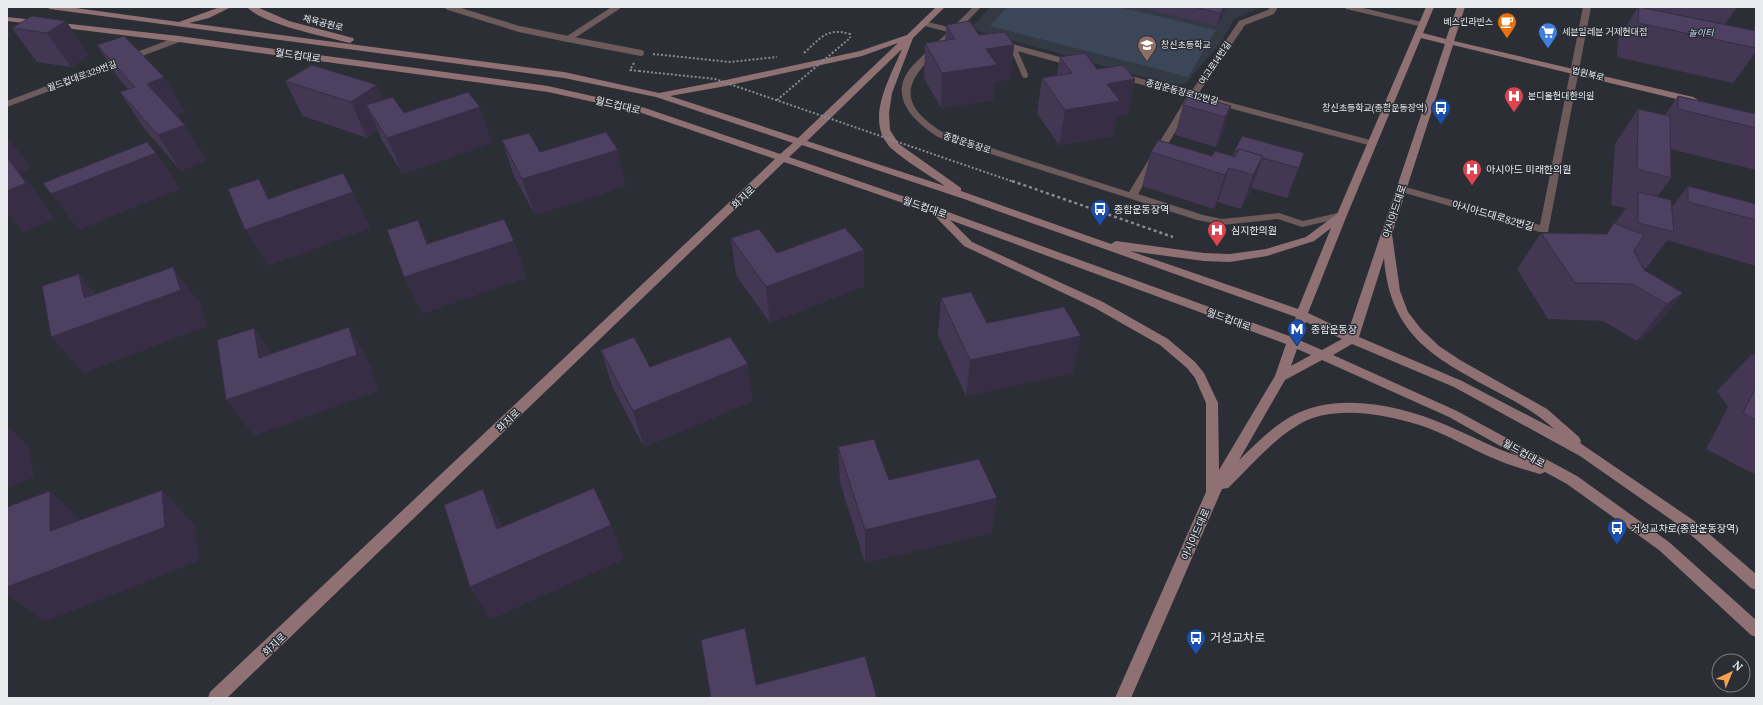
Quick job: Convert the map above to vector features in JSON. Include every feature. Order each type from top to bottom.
[{"type":"main road","name":"월드컵대로","points":[[50,7],[564,75],[658,95],[968,197],[1302,315],[1352,339],[1458,384],[1585,452],[1688,524],[1756,583]]},
{"type":"main road","points":[[177,23],[206,16],[227,7]]},
{"type":"main road","name":"체육공원로","points":[[251,7],[260,13],[293,26],[394,52]]},
{"type":"main road","points":[[800,142],[941,7]]},
{"type":"main road","name":"아시아드대로","points":[[1123,698],[1213,493],[1281,377],[1302,315],[1342,215],[1371,143],[1430,7]]},
{"type":"main road","name":"아시아드대로","points":[[1352,339],[1461,7]]},
{"type":"main road","name":"월드컵대로","points":[[7,19],[179,40],[548,89],[642,110],[933,210],[1293,342],[1453,414],[1572,480],[1664,546],[1756,630]]},
{"type":"main road","points":[[658,95],[726,83],[862,53],[911,35]]},
{"type":"main road","points":[[911,35],[888,93],[884,113],[885,130],[895,146],[968,197]]},
{"type":"main road","name":"법원북로","points":[[1419,35],[1704,102]]},
{"type":"main road","name":"화지로","points":[[216,698],[800,142]]},
{"type":"main road","points":[[933,210],[968,244],[1100,305],[1164,342],[1191,365],[1200,376],[1212,403],[1213,493]]},
{"type":"main road","points":[[1090,241],[1204,257],[1230,258],[1267,252],[1310,238],[1342,215]]},
{"type":"main road","points":[[1388,231],[1394,292],[1405,317],[1418,334],[1437,351],[1464,368],[1544,413],[1585,452]]},
{"type":"main road","points":[[1281,377],[1352,339]]},
{"type":"main road","points":[[1213,493],[1294,421],[1311,413],[1334,410],[1364,409],[1396,414],[1432,425],[1495,453],[1572,480]]},
{"type":"street","name":"종합운동장로","points":[[977,7],[911,74],[907,85],[906,96],[917,115],[924,123],[941,135],[1201,218],[1222,222],[1278,216],[1302,224],[1342,215]]},
{"type":"street","name":"여고로14번길","points":[[1132,196],[1193,95],[1242,23],[1270,12],[1274,7]]},
{"type":"street","points":[[1349,7],[1423,25]]},
{"type":"street","points":[[1575,71],[1587,7]]},
{"type":"street","points":[[924,23],[968,35]]},
{"type":"street","name":"월드컵대로329번길","points":[[7,104],[179,40]]},
{"type":"street","points":[[991,41],[1081,65]]},
{"type":"street","name":"아시아드대로82번길","points":[[1402,189],[1544,230],[1575,71]]},
{"type":"street","name":"종합운동장로12번길","points":[[1111,73],[1371,143]]},
{"type":"lane","points":[[448,7],[520,29],[641,53]]},
{"type":"lane","points":[[568,39],[617,7]]},
{"type":"lane","points":[[1014,47],[1025,75]]},
{"type":"path","points":[[776,100],[850,38],[850,34],[841,30],[829,31],[801,55]]},
{"type":"path","points":[[777,57],[730,62],[641,53],[630,70],[715,79],[1173,237]]},
{"type":"shaded area","name":"창신초등학교","points":[[990,7],[1261,7],[1234,19],[1222,41],[1185,84],[1172,85],[975,30],[972,27]]},
{"type":"shaded area","name":"창신초등학교","points":[[1007,7],[1119,7],[1216,30],[1188,77],[990,26]]},
{"type":"building","points":[[1193,7],[1224,7],[1220,13]]},
{"type":"building","points":[[1639,7],[1756,31],[1756,48],[1638,23]]},
{"type":"building","points":[[32,16],[66,21],[47,33],[12,28]]},
{"type":"building","points":[[970,21],[979,35],[1005,32],[1014,45],[986,49],[997,65],[942,73],[925,43],[955,39],[946,25]]},
{"type":"building","points":[[124,36],[164,77],[147,84],[185,125],[158,135],[120,92],[135,87],[97,45]]},
{"type":"building","points":[[1085,53],[1097,69],[1123,65],[1135,79],[1107,84],[1120,101],[1065,110],[1042,78],[1072,73],[1060,57]]},
{"type":"building","points":[[312,65],[377,85],[351,102],[285,81]]},
{"type":"building","points":[[468,92],[480,107],[387,138],[366,105],[393,97],[404,113]]},
{"type":"building","points":[[1190,94],[1231,106],[1225,117],[1183,105]]},
{"type":"building","points":[[1678,96],[1756,114],[1756,128],[1678,109]]},
{"type":"building","points":[[1638,109],[1670,116],[1671,178],[1637,169]]},
{"type":"building","points":[[606,132],[618,150],[522,179],[502,140],[529,133],[540,152]]},
{"type":"building","points":[[1242,136],[1304,153],[1299,168],[1262,158],[1263,156],[1239,149],[1238,151],[1235,150]]},
{"type":"building","points":[[1158,140],[1212,156],[1215,151],[1235,157],[1239,149],[1263,156],[1253,175],[1229,168],[1225,175],[1151,152]]},
{"type":"building","points":[[147,142],[156,153],[51,194],[43,183]]},
{"type":"building","points":[[7,157],[26,183],[7,191]]},
{"type":"building","points":[[343,173],[353,192],[245,230],[228,189],[259,179],[268,199]]},
{"type":"building","points":[[1688,186],[1756,204],[1756,220],[1688,202]]},
{"type":"building","points":[[1638,192],[1671,200],[1674,232],[1638,223]]},
{"type":"building","points":[[504,219],[514,241],[404,277],[387,230],[418,220],[427,244]]},
{"type":"building","points":[[1614,223],[1644,235],[1634,251],[1644,270],[1683,293],[1667,304],[1632,284],[1575,283],[1541,233],[1607,234]]},
{"type":"building","points":[[845,228],[864,250],[766,287],[731,238],[759,229],[777,253]]},
{"type":"building","points":[[173,267],[181,290],[51,337],[42,286],[79,274],[84,298]]},
{"type":"building","points":[[971,292],[987,323],[1064,307],[1081,336],[970,360],[941,298]]},
{"type":"building","points":[[349,327],[357,355],[226,400],[217,340],[254,328],[259,358]]},
{"type":"building","points":[[634,337],[650,367],[730,337],[748,364],[633,411],[601,350]]},
{"type":"building","points":[[1756,387],[1756,420],[1743,413]]},
{"type":"building","points":[[874,439],[889,480],[979,459],[997,498],[865,530],[838,447]]},
{"type":"building","points":[[594,488],[611,525],[470,587],[444,505],[483,489],[497,529]]},
{"type":"building","points":[[162,490],[165,527],[7,587],[7,507],[50,491],[50,531]]},
{"type":"building","points":[[745,628],[756,685],[865,656],[877,698],[711,698],[701,640]]},
{"type":"place","name":"베스킨라빈스","points":[[1507,39]]},
{"type":"place","name":"세븐일레븐 거제현대점","points":[[1548,49]]},
{"type":"place","name":"창신초등학교","points":[[1147,62]]},
{"type":"place","name":"본디올현대한의원","points":[[1514,113]]},
{"type":"place","name":"창신초등학교(종합운동장역)","points":[[1441,125]]},
{"type":"place","name":"아시아드 미래한의원","points":[[1472,186]]},
{"type":"place","name":"종합운동장역","points":[[1100,226]]},
{"type":"place","name":"심지한의원","points":[[1217,247]]},
{"type":"place","name":"종합운동장","points":[[1297,346]]},
{"type":"place","name":"거성교차로(종합운동장역)","points":[[1617,545]]},
{"type":"place","name":"거성교차로","points":[[1196,655]]},
{"type":"park label","name":"놀이터","points":[[1701,33]]}]
